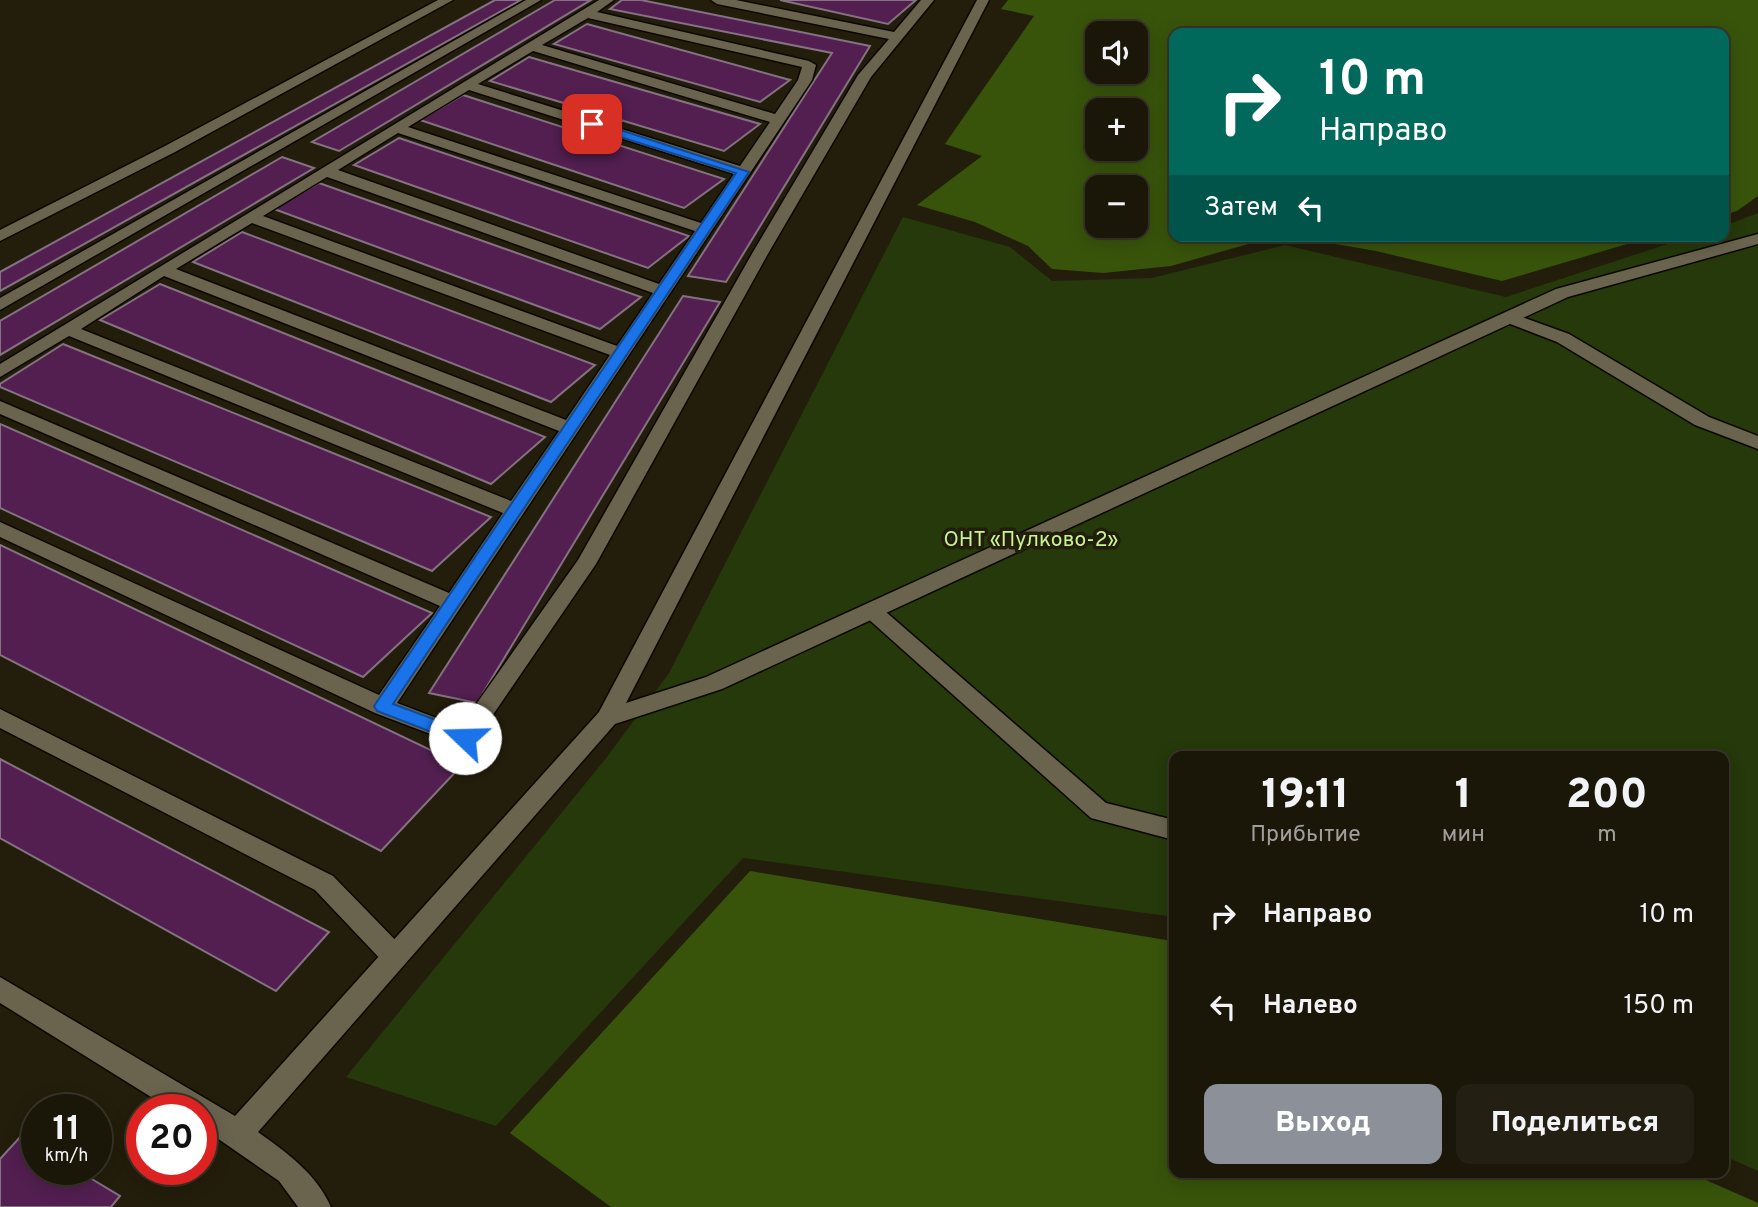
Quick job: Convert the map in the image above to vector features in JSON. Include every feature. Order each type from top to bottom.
[{"type":"street","points":[[0,236],[170,149],[447,0]]},
{"type":"street","points":[[0,305],[535,0]]},
{"type":"street","points":[[0,372],[608,0]]},
{"type":"street","points":[[717,0],[895,36]]},
{"type":"street","points":[[0,529],[383,706],[465,738],[586,564],[761,252],[865,75],[895,36],[928,0]]},
{"type":"street","points":[[238,1133],[607,718],[983,0]]},
{"type":"street","points":[[383,706],[805,80],[809,65],[586,13]]},
{"type":"street","points":[[530,46],[778,120]]},
{"type":"street","points":[[466,85],[743,172]]},
{"type":"street","points":[[396,128],[704,229]]},
{"type":"street","points":[[325,171],[662,290]]},
{"type":"street","points":[[250,217],[620,353]]},
{"type":"street","points":[[607,718],[715,683],[1562,293],[1758,239]]},
{"type":"street","points":[[163,270],[569,428]]},
{"type":"street","points":[[1511,318],[1563,338],[1702,421],[1758,443]]},
{"type":"street","points":[[67,329],[514,510]]},
{"type":"street","points":[[0,407],[453,603]]},
{"type":"street","points":[[872,611],[1099,811],[1169,829]]},
{"type":"street","points":[[0,718],[324,883],[395,957]]},
{"type":"street","points":[[0,989],[174,1094]]},
{"type":"street","points":[[217,1120],[289,1171],[316,1207]]},
{"type":"green space","points":[[1008,0],[1758,0],[1758,196],[1729,213],[1729,28],[1169,28],[1169,242],[1255,242],[1171,266],[1103,273],[1052,269],[1028,246],[975,222],[917,205],[982,156],[945,144],[1034,16],[1001,9]]},
{"type":"green space","name":"ОНТ «Пулково-2»","points":[[1758,213],[1758,1171],[1729,1158],[1729,751],[1169,751],[1169,916],[743,858],[496,1126],[346,1077],[607,757],[669,673],[903,217],[1010,247],[1052,281],[1152,278],[1285,245],[1506,297],[1674,242],[1729,242],[1729,224]]},
{"type":"green space","points":[[1324,242],[1634,242],[1502,281],[1376,251]]},
{"type":"green space","points":[[750,871],[1169,941],[1169,1178],[1701,1178],[1758,1203],[1758,1207],[611,1207],[510,1133]]},
{"type":"building","points":[[495,0],[521,0],[0,291],[0,272]]},
{"type":"building","points":[[555,0],[591,0],[339,151],[312,142]]},
{"type":"building","points":[[622,0],[641,0],[870,46],[726,282],[688,276],[832,53],[610,9]]},
{"type":"building","points":[[780,0],[916,0],[888,24]]},
{"type":"building","points":[[587,24],[790,80],[760,102],[554,44]]},
{"type":"building","points":[[529,57],[760,124],[724,151],[490,81]]},
{"type":"building","points":[[463,95],[724,179],[684,208],[420,120]]},
{"type":"building","points":[[399,138],[689,236],[648,268],[354,165]]},
{"type":"building","points":[[282,157],[314,168],[0,355],[0,321]]},
{"type":"building","points":[[319,183],[641,297],[600,329],[274,209]]},
{"type":"building","points":[[242,232],[595,365],[551,402],[193,262]]},
{"type":"building","points":[[160,284],[545,437],[491,484],[100,320]]},
{"type":"building","points":[[683,296],[720,302],[477,703],[429,693]]},
{"type":"building","points":[[63,344],[491,517],[432,571],[0,387],[0,384]]},
{"type":"building","points":[[0,424],[432,613],[363,677],[0,508]]},
{"type":"building","points":[[0,545],[462,765],[381,851],[0,655]]},
{"type":"building","points":[[0,759],[329,932],[276,991],[0,838]]},
{"type":"building","points":[[21,1136],[21,1185],[102,1185],[120,1196],[111,1207],[0,1207],[0,1159]]},
{"type":"route","points":[[465,738],[383,706],[743,172],[592,124]]}]
